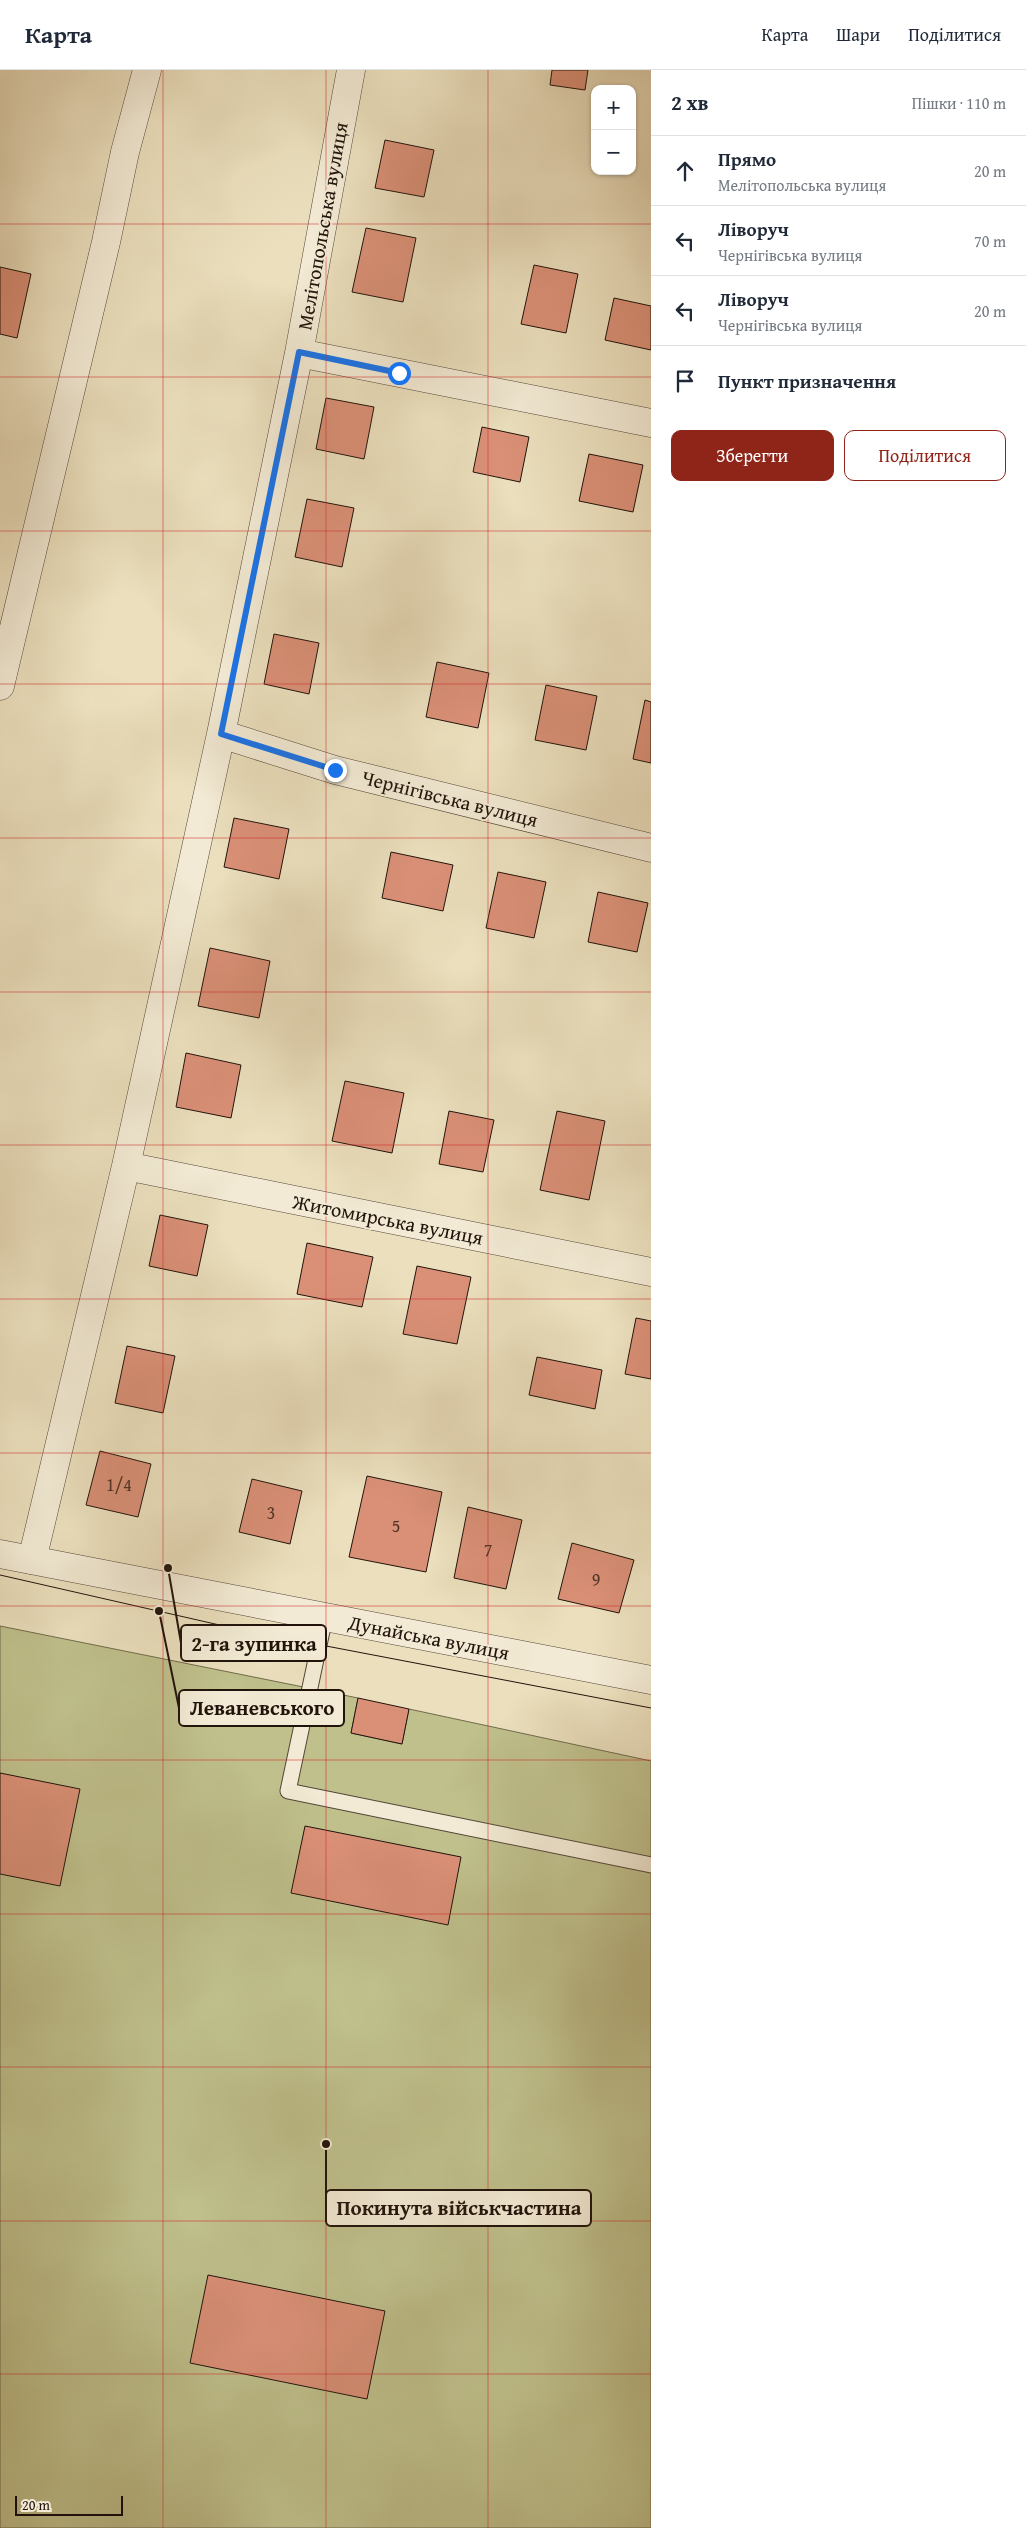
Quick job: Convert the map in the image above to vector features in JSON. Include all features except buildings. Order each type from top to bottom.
[{"type":"street","points":[[0,686],[106,242],[124,152],[147,70]]},
{"type":"street","name":"Мелітопольська вулиця","points":[[351,70],[299,352],[651,423]]},
{"type":"street","points":[[32,1560],[126,1166],[221,734],[299,352]]},
{"type":"street","name":"Чернігівська вулиця","points":[[221,734],[335,770],[651,848]]},
{"type":"street","name":"Житомирська вулиця","points":[[126,1166],[651,1272]]},
{"type":"street","name":"Дунайська вулиця","points":[[0,1554],[651,1680]]},
{"type":"lane","points":[[325,1617],[288,1791],[651,1865]]},
{"type":"green space","points":[[0,1626],[358,1698],[351,1733],[402,1744],[409,1709],[651,1761],[651,2528],[0,2528]]},
{"type":"tram line","points":[[0,1575],[237,1629],[651,1708]]},
{"type":"place","name":"2-га зупинка","points":[[168,1568]]},
{"type":"place","name":"Леваневського","points":[[159,1611]]},
{"type":"place","name":"Покинута військчастина","points":[[326,2144]]},
{"type":"route","points":[[335,770],[221,734],[299,352],[399,373]]}]
